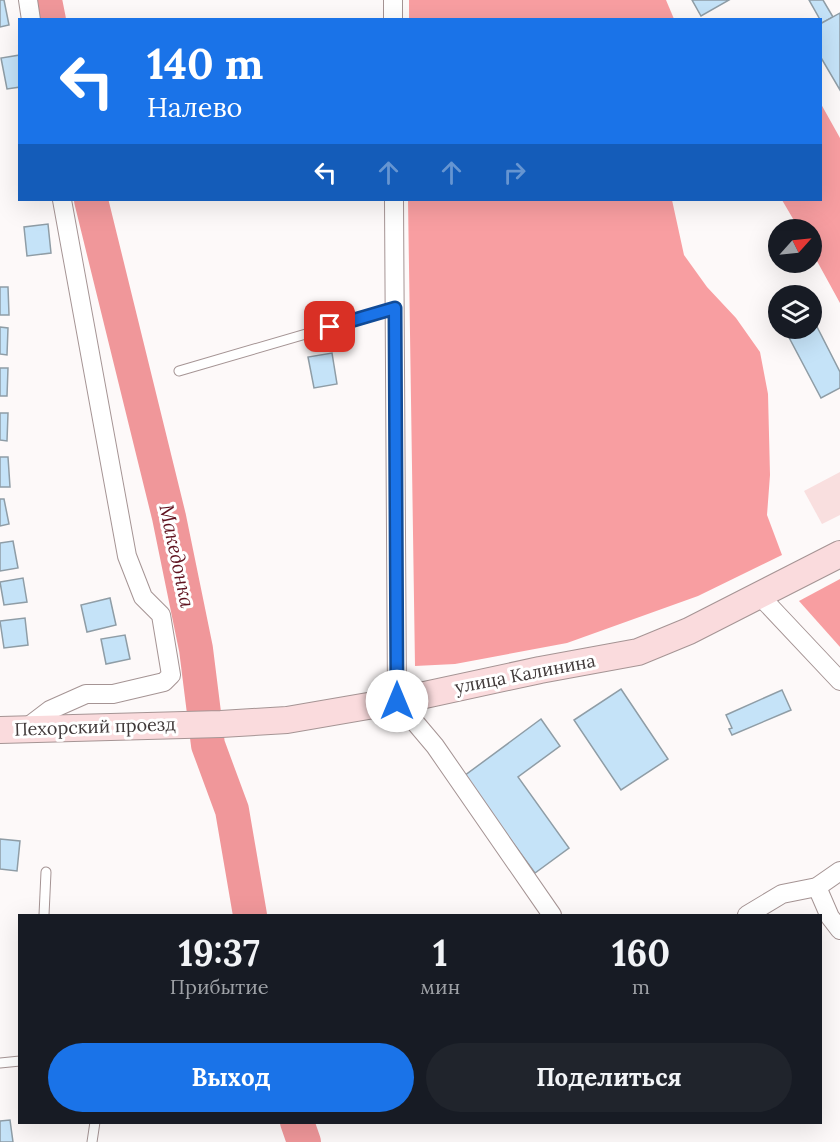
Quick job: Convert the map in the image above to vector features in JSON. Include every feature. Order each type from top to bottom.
[{"type":"main road","name":"улица Калинина","points":[[189,724],[287,720],[397,701],[540,670],[638,652],[689,631],[840,554]]},
{"type":"main road","name":"Пехорский проезд","points":[[0,730],[189,724]]},
{"type":"street","points":[[28,0],[31,18]]},
{"type":"street","points":[[393,0],[393,18]]},
{"type":"street","points":[[25,729],[50,710],[86,694],[113,694],[164,682],[171,675],[161,615],[143,597],[127,556],[62,201]]},
{"type":"street","points":[[394,201],[397,701],[435,746],[551,914]]},
{"type":"street","points":[[760,596],[840,681]]},
{"type":"street","points":[[749,914],[782,894],[817,887],[840,871]]},
{"type":"street","points":[[817,887],[830,917],[840,930]]},
{"type":"lane","points":[[179,370],[395,308]]},
{"type":"lane","points":[[44,914],[46,872]]},
{"type":"lane","points":[[0,1063],[18,1061]]},
{"type":"lane","points":[[92,1142],[94,1124]]},
{"type":"shaded area","points":[[409,0],[666,0],[674,18],[409,18]]},
{"type":"shaded area","points":[[822,106],[840,138],[840,303],[822,270],[822,219],[793,219],[783,201],[822,201]]},
{"type":"shaded area","points":[[408,201],[672,201],[684,255],[707,287],[736,318],[760,352],[768,394],[770,475],[767,515],[782,555],[698,596],[567,643],[455,664],[415,666]]},
{"type":"shaded area","points":[[840,472],[840,515],[822,524],[804,491]]},
{"type":"shaded area","points":[[840,579],[840,647],[799,601]]},
{"type":"building","points":[[0,0],[4,0],[9,25],[0,27]]},
{"type":"building","points":[[692,0],[729,0],[701,16]]},
{"type":"building","points":[[809,0],[823,0],[833,17],[822,23],[822,18],[819,18]]},
{"type":"building","points":[[840,13],[840,90],[822,59],[822,23]]},
{"type":"building","points":[[18,55],[18,87],[7,89],[1,58]]},
{"type":"building","points":[[48,224],[51,253],[27,256],[24,227]]},
{"type":"building","points":[[0,287],[8,287],[9,315],[0,315]]},
{"type":"building","points":[[0,327],[8,328],[7,355],[0,354]]},
{"type":"building","points":[[822,337],[840,372],[840,388],[821,398],[790,339],[822,339]]},
{"type":"building","points":[[332,353],[337,384],[314,388],[308,357]]},
{"type":"building","points":[[0,368],[8,368],[7,396],[0,396]]},
{"type":"building","points":[[0,413],[8,413],[7,441],[0,440]]},
{"type":"building","points":[[0,457],[8,457],[10,487],[0,487]]},
{"type":"building","points":[[0,499],[4,499],[9,524],[0,526]]},
{"type":"building","points":[[13,541],[18,568],[0,571],[0,543]]},
{"type":"building","points":[[23,578],[27,602],[4,605],[0,582]]},
{"type":"building","points":[[110,598],[116,625],[87,632],[81,605]]},
{"type":"building","points":[[25,618],[28,645],[4,648],[0,621]]},
{"type":"building","points":[[125,635],[130,659],[106,664],[101,639]]},
{"type":"building","points":[[621,689],[668,759],[621,790],[574,720]]},
{"type":"building","points":[[782,690],[791,710],[732,735],[729,729],[732,728],[726,715]]},
{"type":"building","points":[[541,719],[560,746],[518,777],[569,848],[535,873],[464,776]]},
{"type":"building","points":[[0,839],[20,841],[17,871],[0,869]]},
{"type":"building","points":[[10,1120],[13,1142],[0,1142],[0,1121]]},
{"type":"waterway","name":"Македонка","points":[[45,0],[49,18]]},
{"type":"waterway","name":"Македонка","points":[[91,201],[169,517],[196,649],[208,745],[232,810],[250,914]]},
{"type":"waterway","name":"Македонка","points":[[298,1124],[304,1142]]},
{"type":"route","points":[[330,327],[395,308],[397,701]]}]
